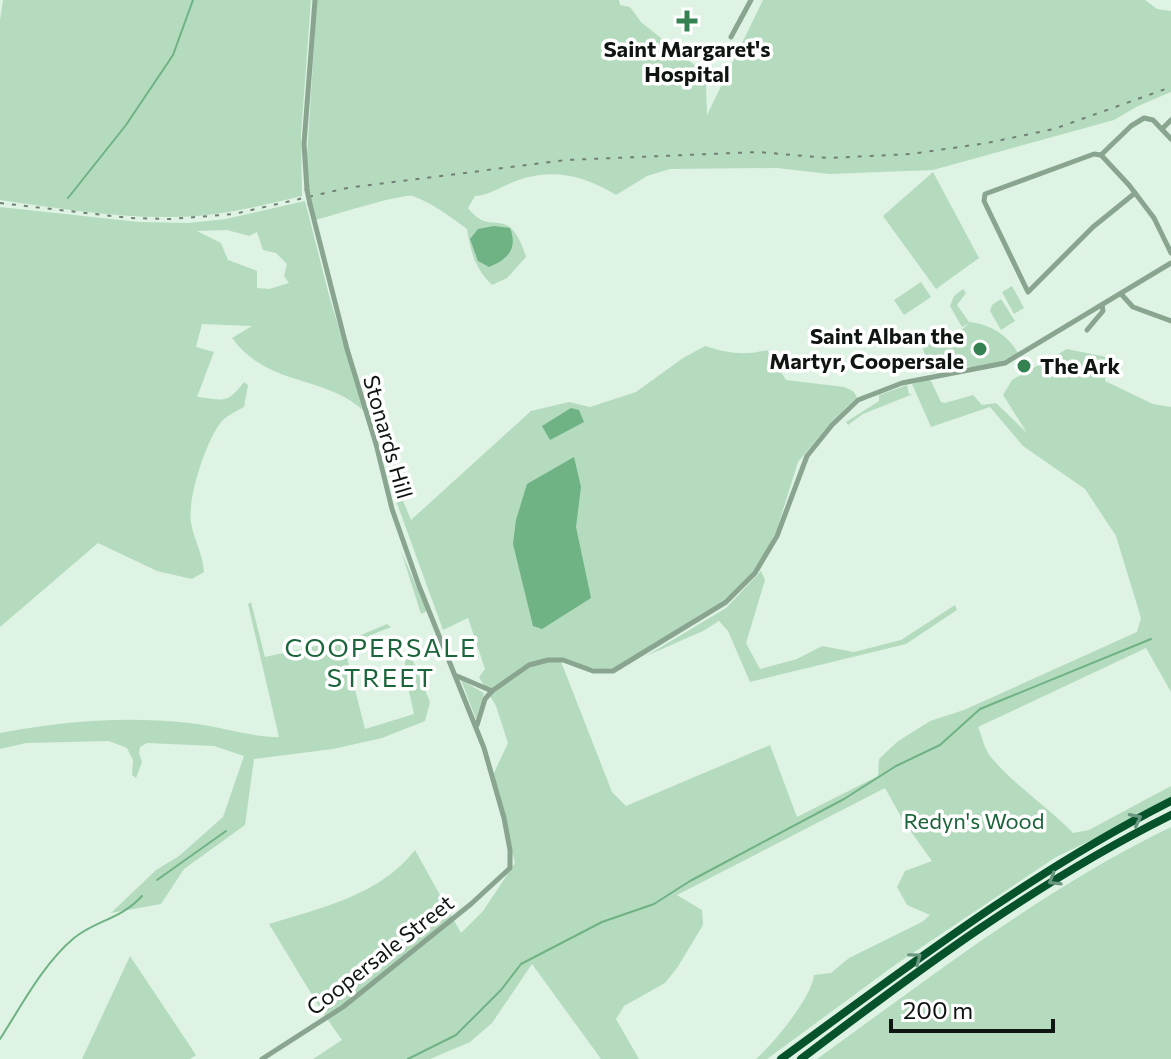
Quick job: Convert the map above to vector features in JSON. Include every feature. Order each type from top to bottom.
[{"type":"highway","points":[[781,1059],[927,950],[1033,879],[1118,828],[1171,801]]},
{"type":"highway","points":[[801,1059],[935,960],[1040,889],[1125,838],[1171,815]]},
{"type":"street","name":"Stonards Hill","points":[[315,0],[304,144],[310,204],[392,509],[430,615],[476,726],[504,818],[510,868]]},
{"type":"street","points":[[731,37],[751,0]]},
{"type":"street","points":[[1101,155],[1131,126],[1144,118],[1153,120],[1171,139]]},
{"type":"street","points":[[1162,129],[1171,120]]},
{"type":"street","points":[[1135,193],[1093,227],[1028,292],[984,197],[985,194],[1094,154],[1101,155],[1135,193],[1154,218],[1171,253]]},
{"type":"street","points":[[476,726],[485,699],[529,665],[563,660],[593,671],[613,671],[722,605],[755,573],[777,536],[807,456],[858,400],[902,383],[947,372],[980,370],[1014,359],[1171,263]]},
{"type":"street","points":[[1121,294],[1133,307],[1171,321]]},
{"type":"street","points":[[1087,330],[1103,311],[1102,305]]},
{"type":"street","points":[[456,676],[492,691]]},
{"type":"street","name":"Coopersale Street","points":[[262,1059],[343,1007],[471,904],[510,868]]},
{"type":"green space","points":[[3,0],[311,0],[301,135],[302,196],[189,217],[108,214],[0,200],[0,20]]},
{"type":"green space","points":[[317,0],[619,0],[620,5],[630,7],[641,22],[697,67],[706,84],[707,115],[763,0],[1145,0],[1157,9],[1171,11],[1171,92],[1114,120],[933,170],[829,174],[777,168],[670,169],[647,176],[616,195],[590,182],[565,175],[525,178],[475,196],[468,208],[485,221],[506,225],[513,230],[526,257],[507,278],[492,285],[475,260],[467,229],[434,206],[413,196],[382,201],[314,220],[306,171]]},
{"type":"green space","points":[[933,172],[979,258],[936,289],[883,216]]},
{"type":"green space","points":[[305,201],[330,299],[364,411],[348,399],[279,373],[247,354],[232,338],[252,326],[202,324],[196,347],[214,352],[197,397],[224,399],[233,395],[244,382],[248,385],[244,407],[224,419],[216,430],[195,485],[191,523],[204,572],[192,579],[157,571],[98,543],[0,627],[0,207],[139,222],[188,223],[226,219]],"holes":[[[227,230],[249,236],[257,232],[263,250],[276,253],[287,264],[284,276],[289,283],[269,289],[257,288],[257,271],[228,260],[221,243],[197,231]]]},
{"type":"green space","points":[[921,282],[931,297],[904,315],[894,300]]},
{"type":"green space","points":[[1012,286],[1024,308],[1014,314],[1002,292]]},
{"type":"green space","points":[[963,289],[966,293],[957,305],[969,322],[998,332],[1018,353],[980,368],[963,366],[930,373],[922,345],[957,334],[969,323],[962,327],[950,306],[954,296]]},
{"type":"green space","points":[[1001,299],[1015,321],[1001,330],[990,311],[992,305]]},
{"type":"green space","name":"Redyn's Wood","points":[[705,346],[736,353],[767,350],[786,380],[844,387],[857,397],[798,462],[777,529],[757,569],[735,593],[614,668],[593,668],[560,659],[612,792],[626,806],[770,745],[797,817],[878,776],[879,759],[897,742],[930,721],[964,710],[1137,632],[1141,618],[1116,536],[1085,489],[1023,446],[990,407],[931,427],[912,384],[930,379],[941,402],[945,403],[973,395],[982,405],[996,403],[1027,433],[1003,395],[1012,380],[1067,349],[1111,358],[1106,365],[1105,381],[1153,404],[1171,407],[1171,692],[1146,648],[978,727],[988,753],[999,767],[1073,833],[1089,830],[1171,786],[1171,802],[1056,857],[895,965],[767,1059],[756,1059],[800,1007],[814,975],[831,973],[849,958],[922,922],[930,915],[907,905],[897,887],[905,871],[932,861],[904,822],[885,788],[677,895],[702,910],[703,925],[665,983],[624,1006],[616,1019],[639,1059],[601,1059],[532,964],[492,1023],[470,1042],[430,1059],[313,1059],[342,1040],[269,924],[367,889],[401,865],[415,850],[461,933],[483,911],[515,863],[492,777],[508,743],[496,706],[479,677],[485,669],[468,618],[443,630],[391,487],[397,486],[411,520],[531,411],[569,402],[590,407],[636,392]]},
{"type":"green space","points":[[907,385],[909,394],[913,394],[863,414],[848,425],[846,422],[879,401],[879,395]]},
{"type":"green space","points":[[401,551],[427,611],[421,614]]},
{"type":"green space","points":[[761,571],[765,580],[746,643],[760,669],[797,659],[822,646],[854,652],[901,640],[955,605],[957,610],[906,644],[750,682],[728,631],[719,621],[646,656],[726,608]]},
{"type":"green space","points":[[251,602],[265,657],[354,638],[387,624],[391,627],[344,646],[365,729],[414,714],[404,668],[408,649],[430,702],[425,721],[382,738],[333,749],[254,759],[245,825],[184,869],[161,904],[111,913],[156,870],[179,856],[223,817],[244,756],[214,746],[147,743],[140,747],[142,762],[136,778],[132,775],[133,760],[127,748],[109,741],[26,743],[0,749],[0,733],[47,725],[141,720],[189,723],[279,737],[248,604]]},
{"type":"green space","points":[[461,680],[484,693],[476,719]]},
{"type":"green space","points":[[1171,827],[1171,1059],[817,1059],[1033,906],[1124,851]]},
{"type":"green space","points":[[130,956],[196,1055],[190,1059],[82,1059]]},
{"type":"shaded area","points":[[494,226],[510,228],[513,242],[506,257],[489,267],[478,261],[470,239],[478,229]]},
{"type":"shaded area","points":[[571,408],[579,410],[584,422],[550,440],[542,426]]},
{"type":"shaded area","points":[[574,457],[581,487],[576,527],[591,598],[542,629],[533,626],[513,544],[516,520],[527,484]]},
{"type":"waterway","points":[[68,198],[126,125],[173,55],[193,0]]},
{"type":"waterway","points":[[408,1059],[456,1035],[501,990],[521,964],[602,922],[654,904],[690,881],[844,799],[896,766],[940,745],[980,709],[1151,639]]},
{"type":"waterway","points":[[157,880],[226,831]]},
{"type":"waterway","points":[[0,1039],[63,948],[82,932],[125,910],[142,896]]},
{"type":"railway","points":[[0,203],[129,218],[171,219],[234,214],[347,188],[566,160],[758,152],[828,158],[911,154],[1054,129],[1171,87]]},
{"type":"place","name":"Saint Margaret's Hospital","points":[[687,21]]},
{"type":"place","name":"Saint Alban the Martyr, Coopersale","points":[[980,349]]},
{"type":"place","name":"The Ark","points":[[1024,366]]},
{"type":"district","name":"COOPERSALE STREET","points":[[381,663]]}]
